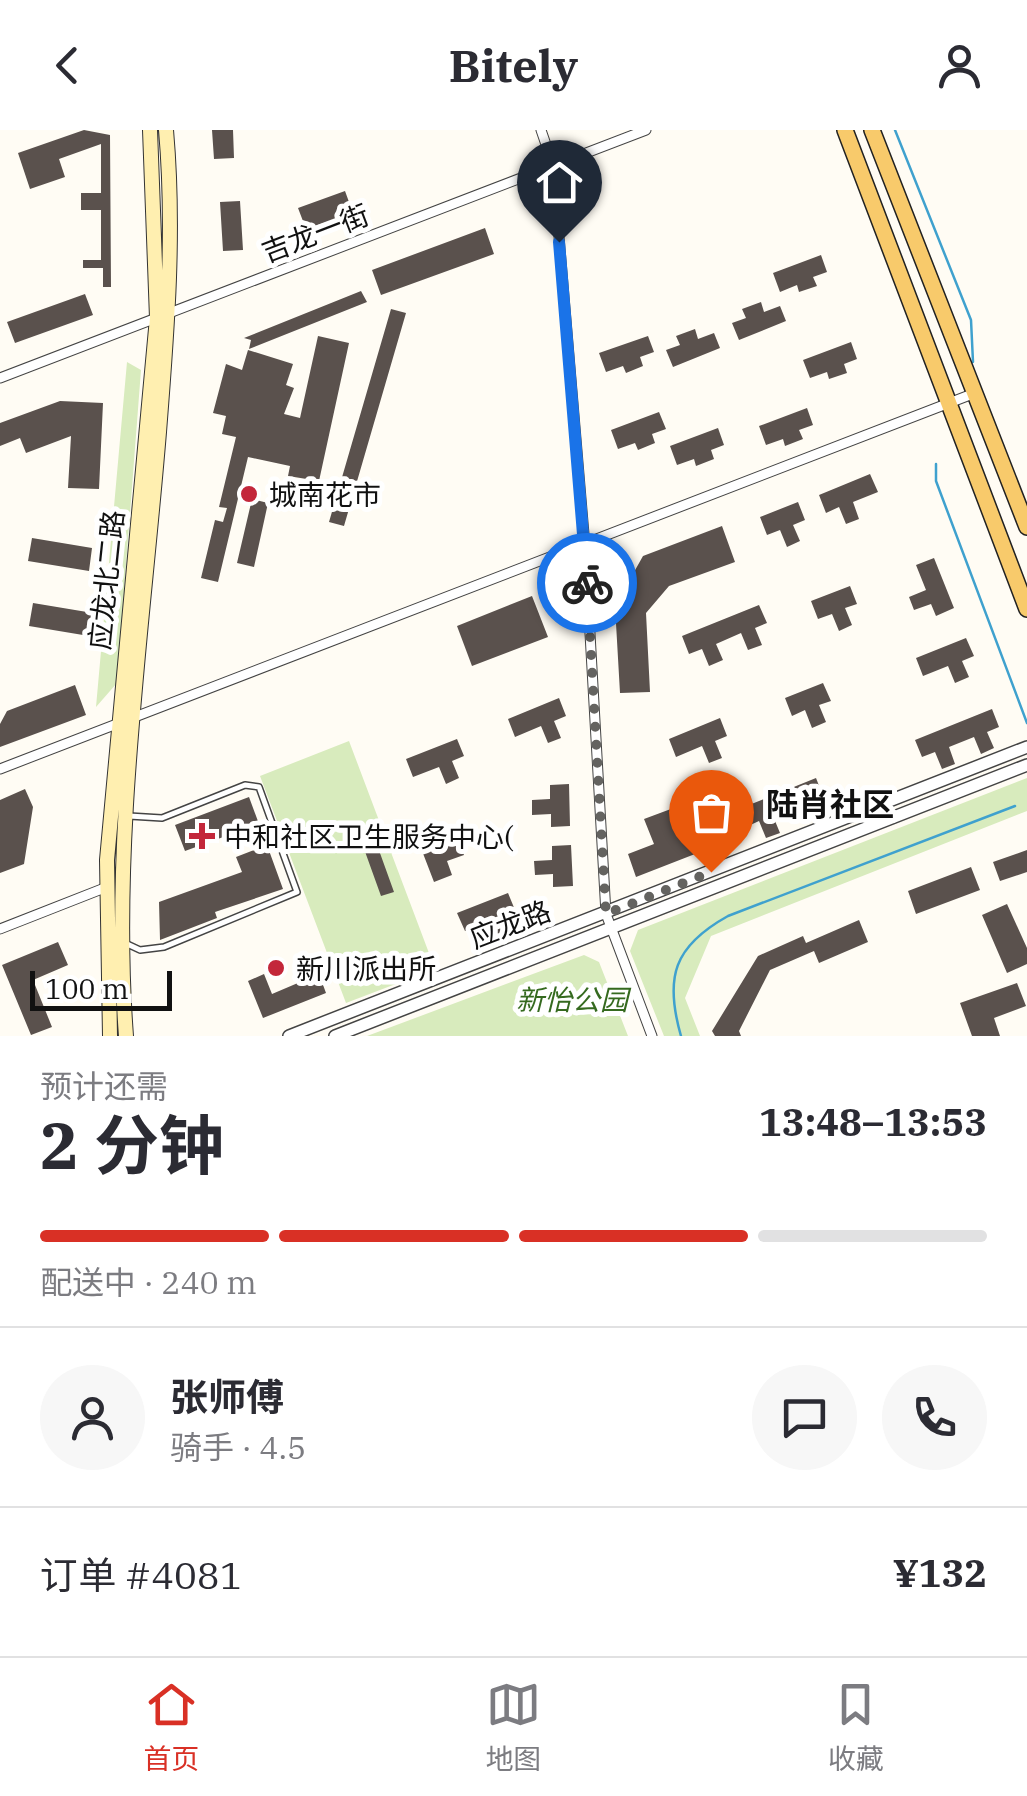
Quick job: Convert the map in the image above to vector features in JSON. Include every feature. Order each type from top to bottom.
[{"type":"main road","name":"应龙北二路","points":[[110,1036],[107,887],[117,724],[162,315],[150,130]]},
{"type":"main road","name":"应龙北二路","points":[[126,1036],[122,942],[171,188],[166,130]]},
{"type":"main road","points":[[845,130],[1027,609]]},
{"type":"main road","points":[[872,130],[1027,527]]},
{"type":"street","points":[[541,130],[553,166],[585,546],[606,914],[652,1036]]},
{"type":"street","name":"吉龙一街","points":[[0,378],[646,130]]},
{"type":"street","points":[[0,768],[585,546],[975,392]]},
{"type":"street","name":"应龙路","points":[[290,1036],[1027,747]]},
{"type":"street","name":"应龙路","points":[[334,1036],[1027,765]]},
{"type":"street","points":[[0,929],[107,887]]},
{"type":"lane","points":[[122,942],[140,950],[164,947],[297,892],[258,788],[246,786],[162,818],[129,816]]},
{"type":"green space","points":[[127,362],[141,370],[117,683],[96,707]]},
{"type":"green space","points":[[349,741],[435,969],[346,1003],[260,776]]},
{"type":"green space","points":[[1027,778],[1027,811],[711,936],[685,998],[700,1036],[664,1036],[630,951],[638,930]]},
{"type":"green space","name":"新怡公园","points":[[584,955],[599,962],[628,1036],[367,1036]]},
{"type":"building","points":[[84,130],[110,135],[111,287],[103,287],[103,268],[83,268],[83,260],[101,260],[101,210],[81,210],[81,193],[101,193],[101,144],[59,159],[65,177],[30,189],[18,153]]},
{"type":"building","points":[[212,130],[233,130],[234,158],[214,159]]},
{"type":"building","points":[[345,191],[353,213],[306,229],[298,208]]},
{"type":"building","points":[[240,201],[243,250],[223,251],[220,202]]},
{"type":"building","points":[[485,228],[494,254],[381,295],[372,270]]},
{"type":"building","points":[[821,255],[827,272],[813,277],[817,286],[799,292],[797,285],[780,292],[773,273]]},
{"type":"building","points":[[361,291],[367,302],[249,349],[251,340],[244,338]]},
{"type":"building","points":[[85,294],[93,315],[15,343],[7,322]]},
{"type":"building","points":[[761,302],[764,312],[780,306],[786,321],[739,340],[732,323],[746,318],[742,309]]},
{"type":"building","points":[[391,309],[406,313],[344,526],[329,522]]},
{"type":"building","points":[[695,329],[698,339],[714,333],[720,348],[673,367],[666,350],[680,345],[676,336]]},
{"type":"building","points":[[318,336],[349,343],[319,481],[288,476],[290,466],[248,457],[218,582],[201,578],[215,520],[223,522],[227,508],[219,507],[236,437],[222,434],[226,416],[213,413],[226,364],[242,370],[248,350],[293,364],[286,385],[294,388],[284,414],[300,418]]},
{"type":"building","points":[[648,336],[654,352],[640,357],[643,366],[626,373],[623,366],[606,372],[599,353]]},
{"type":"building","points":[[851,342],[857,359],[844,364],[847,373],[829,379],[827,372],[810,378],[803,360]]},
{"type":"building","points":[[60,401],[103,403],[99,489],[68,488],[71,436],[26,453],[20,438],[0,446],[0,423]]},
{"type":"building","points":[[807,408],[813,425],[799,430],[803,439],[785,446],[783,439],[766,445],[759,426]]},
{"type":"building","points":[[659,412],[666,429],[652,434],[655,443],[638,450],[635,443],[618,449],[611,430]]},
{"type":"building","points":[[718,428],[724,445],[711,450],[714,459],[696,466],[694,459],[677,465],[670,446]]},
{"type":"building","points":[[870,474],[878,492],[853,502],[859,519],[846,524],[839,507],[826,513],[819,495]]},
{"type":"building","points":[[252,499],[268,503],[254,567],[237,563]]},
{"type":"building","points":[[798,502],[805,520],[793,525],[800,541],[787,547],[780,530],[767,535],[760,517]]},
{"type":"building","points":[[722,526],[735,562],[669,586],[646,613],[650,692],[620,693],[615,606],[643,556]]},
{"type":"building","points":[[32,538],[92,548],[89,571],[28,561]]},
{"type":"building","points":[[934,558],[954,608],[936,616],[931,604],[914,610],[909,597],[926,590],[916,565]]},
{"type":"building","points":[[850,586],[857,604],[845,608],[852,625],[839,631],[832,614],[818,619],[811,601]]},
{"type":"building","points":[[532,596],[548,637],[472,666],[457,626]]},
{"type":"building","points":[[33,603],[93,613],[89,636],[29,626]]},
{"type":"building","points":[[759,605],[767,623],[755,628],[762,645],[748,650],[741,633],[716,644],[723,660],[709,666],[702,649],[689,654],[682,636]]},
{"type":"building","points":[[966,638],[974,656],[962,661],[969,677],[955,683],[948,666],[923,676],[916,658]]},
{"type":"building","points":[[823,683],[831,701],[819,705],[826,722],[812,728],[805,710],[792,716],[785,698]]},
{"type":"building","points":[[75,685],[86,715],[0,747],[0,724],[7,711]]},
{"type":"building","points":[[559,698],[566,716],[554,721],[561,738],[548,743],[541,726],[515,737],[508,719]]},
{"type":"building","points":[[992,709],[999,727],[987,732],[994,748],[981,754],[974,737],[949,747],[955,764],[942,769],[935,752],[922,757],[915,740]]},
{"type":"building","points":[[720,718],[727,736],[715,741],[722,758],[709,763],[702,746],[676,757],[669,739]]},
{"type":"building","points":[[457,739],[464,756],[452,761],[459,778],[446,784],[439,767],[413,777],[406,759]]},
{"type":"building","points":[[816,778],[823,796],[811,801],[818,817],[805,823],[798,806],[773,816],[780,833],[766,838],[759,821],[746,827],[739,809]]},
{"type":"building","points":[[569,784],[570,826],[551,827],[551,814],[532,815],[532,800],[550,799],[550,785]]},
{"type":"building","points":[[25,789],[33,807],[24,864],[0,873],[0,800]]},
{"type":"building","points":[[249,797],[259,824],[185,851],[175,825]]},
{"type":"building","points":[[695,800],[713,847],[636,877],[628,854],[654,844],[644,819]]},
{"type":"building","points":[[437,836],[442,848],[459,841],[464,855],[447,861],[452,875],[434,882],[419,843]]},
{"type":"building","points":[[376,842],[394,892],[381,896],[363,846]]},
{"type":"building","points":[[267,845],[283,889],[215,912],[217,918],[160,940],[159,902],[242,872],[236,857]]},
{"type":"building","points":[[571,845],[573,886],[553,887],[553,874],[535,875],[534,861],[552,860],[552,846]]},
{"type":"building","points":[[1027,850],[1027,872],[1000,881],[993,862]]},
{"type":"building","points":[[971,867],[980,890],[916,914],[908,891]]},
{"type":"building","points":[[508,893],[515,910],[503,915],[510,932],[497,938],[490,921],[465,931],[457,913]]},
{"type":"building","points":[[1007,904],[1027,948],[1027,964],[1007,973],[982,915]]},
{"type":"building","points":[[859,920],[868,942],[819,963],[814,951],[770,970],[739,1031],[741,1036],[715,1036],[712,1031],[758,956],[803,936],[806,943]]},
{"type":"building","points":[[58,942],[68,965],[33,980],[52,1027],[31,1035],[2,965]]},
{"type":"building","points":[[264,974],[272,994],[319,974],[326,993],[263,1018],[248,981]]},
{"type":"building","points":[[1017,983],[1026,1006],[994,1018],[1000,1036],[972,1036],[960,1003]]},
{"type":"waterway","points":[[895,130],[971,320],[973,362]]},
{"type":"waterway","points":[[936,464],[936,481],[1027,723]]},
{"type":"waterway","points":[[681,1036],[674,980],[685,952],[710,927],[728,916],[1015,806]]},
{"type":"way so far","points":[[587,583],[606,914],[711,872]]},
{"type":"place","name":"城南花市","points":[[249,494]]},
{"type":"place","name":"中和社区卫生服务中心(","points":[[202,836]]},
{"type":"place","name":"新川派出所","points":[[276,968]]},
{"type":"district","name":"陆肖社区","points":[[830,804]]},
{"type":"route","points":[[559,242],[587,583]]}]
